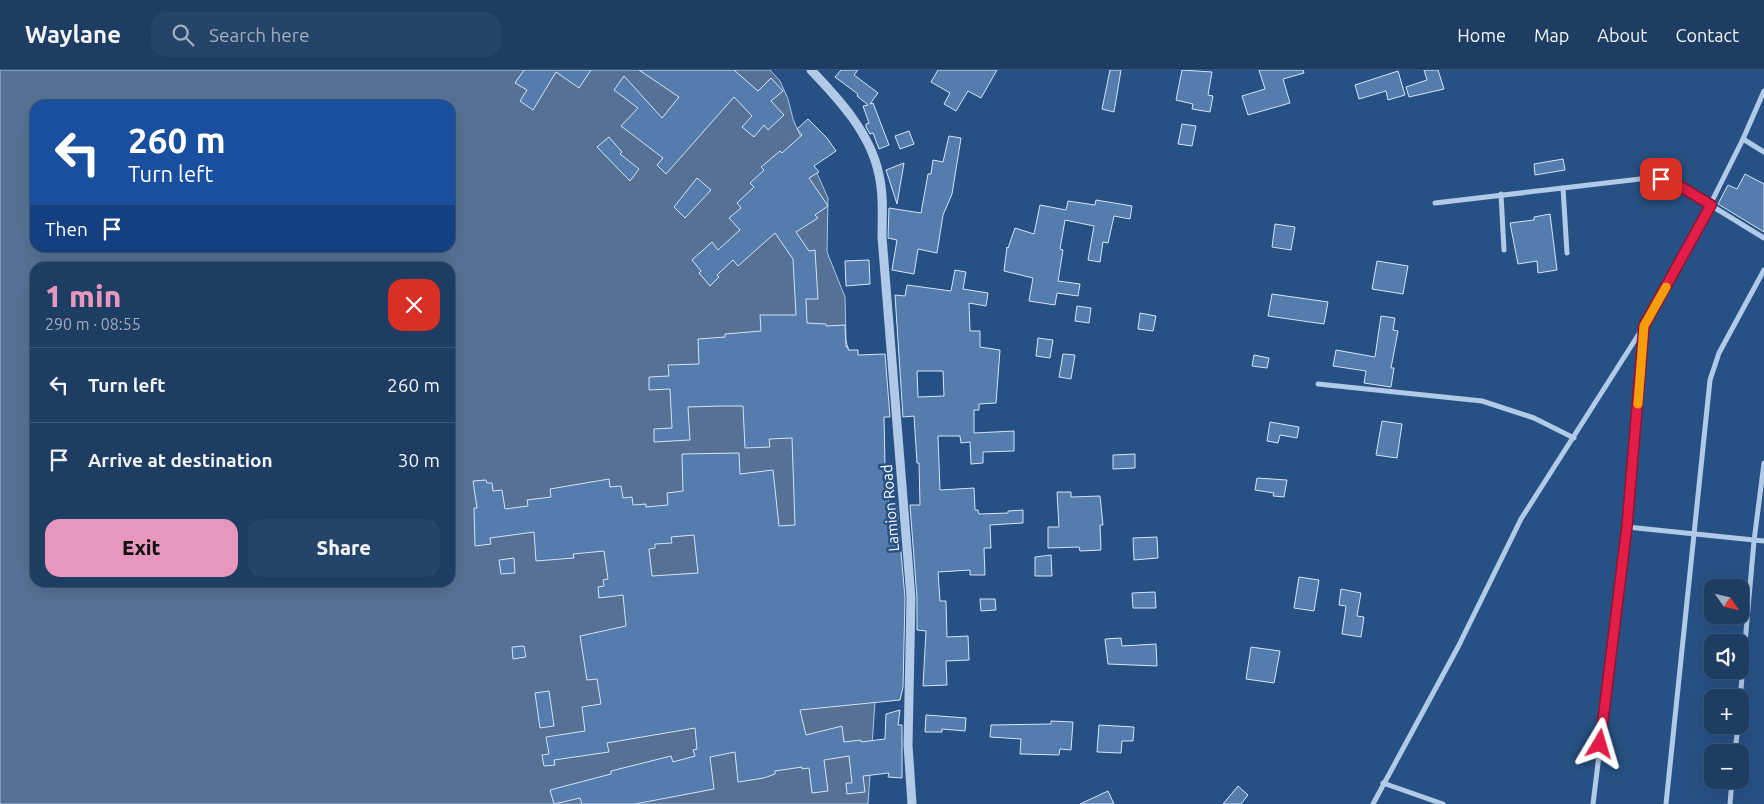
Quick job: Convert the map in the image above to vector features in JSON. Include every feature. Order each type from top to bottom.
[{"type":"street","name":"Lamion Road","points":[[811,70],[843,104],[862,134],[879,174],[882,237],[911,598],[908,745],[912,804]]},
{"type":"street","points":[[1373,804],[1469,626],[1522,519],[1644,326],[1711,205],[1764,91]]},
{"type":"street","points":[[1743,139],[1764,152]]},
{"type":"street","points":[[1435,203],[1649,178],[1661,179],[1673,182],[1764,238]]},
{"type":"street","points":[[1563,188],[1567,253]]},
{"type":"street","points":[[1501,194],[1504,250]]},
{"type":"street","points":[[1666,804],[1710,380],[1714,366],[1764,270]]},
{"type":"street","points":[[1593,804],[1627,526],[1644,326]]},
{"type":"street","points":[[1318,384],[1482,401],[1534,418],[1574,438]]},
{"type":"street","points":[[1741,689],[1754,541],[1764,463]]},
{"type":"street","points":[[1627,526],[1764,541]]},
{"type":"street","points":[[1384,784],[1443,804]]},
{"type":"street","points":[[1730,804],[1731,789]]},
{"type":"water","points":[[0,70],[770,70],[780,81],[788,99],[793,119],[828,198],[827,252],[845,297],[846,340],[864,416],[876,687],[868,804],[0,804]]},
{"type":"building","points":[[524,70],[591,70],[579,88],[556,72],[533,110],[520,101],[527,90],[515,83]]},
{"type":"building","points":[[639,70],[734,70],[758,91],[771,78],[783,91],[771,101],[784,115],[768,130],[764,125],[754,137],[742,127],[752,116],[734,97],[666,174],[657,165],[663,158],[621,126],[638,108],[614,90],[624,76],[662,118],[679,97]]},
{"type":"building","points":[[841,70],[858,70],[854,75],[878,93],[870,104],[873,103],[889,145],[879,149],[873,133],[870,134],[866,127],[866,124],[869,123],[863,106],[868,105],[857,96],[858,94],[835,77]]},
{"type":"building","points":[[938,70],[997,70],[981,98],[968,91],[956,111],[944,104],[950,93],[931,82]]},
{"type":"building","points":[[1110,70],[1121,70],[1114,112],[1102,109]]},
{"type":"building","points":[[1182,70],[1212,72],[1208,95],[1213,96],[1210,112],[1192,109],[1193,104],[1176,100]]},
{"type":"building","points":[[1259,70],[1303,70],[1304,73],[1283,79],[1290,103],[1248,115],[1242,96],[1265,89]]},
{"type":"building","points":[[1424,70],[1438,70],[1444,89],[1409,97],[1406,87],[1427,80]]},
{"type":"building","points":[[1398,71],[1405,95],[1388,100],[1386,91],[1359,99],[1355,85]]},
{"type":"building","points":[[808,119],[827,138],[836,151],[814,166],[819,172],[809,178],[828,206],[815,215],[818,218],[796,232],[809,251],[815,250],[818,299],[806,299],[807,323],[826,324],[826,326],[845,325],[846,347],[848,347],[848,350],[858,350],[858,355],[885,354],[890,417],[884,417],[885,465],[887,465],[889,506],[897,506],[905,598],[903,687],[900,700],[800,710],[806,735],[842,726],[844,742],[861,740],[861,742],[885,739],[886,714],[900,710],[898,725],[902,725],[902,778],[888,777],[889,773],[863,776],[865,792],[847,794],[846,783],[852,783],[849,756],[824,760],[828,791],[812,793],[809,768],[802,769],[802,767],[775,771],[775,774],[764,778],[738,782],[735,752],[710,757],[714,789],[635,804],[582,804],[580,798],[554,804],[550,790],[611,774],[611,771],[671,756],[673,762],[695,756],[693,750],[697,749],[695,728],[607,743],[609,752],[554,760],[555,765],[544,766],[542,755],[549,754],[546,737],[585,731],[582,707],[601,704],[597,679],[587,680],[580,636],[626,626],[623,595],[599,598],[598,587],[604,586],[603,580],[608,579],[604,551],[573,554],[574,558],[536,561],[534,532],[490,538],[491,544],[475,546],[474,508],[477,508],[473,481],[486,480],[487,483],[492,483],[493,491],[502,490],[505,509],[528,506],[527,500],[551,497],[550,489],[609,479],[610,487],[621,486],[623,498],[632,497],[633,505],[646,504],[646,507],[668,505],[667,493],[683,491],[682,454],[739,453],[740,474],[773,470],[779,526],[795,525],[792,438],[769,439],[770,447],[745,448],[743,406],[720,406],[688,407],[690,440],[654,442],[654,429],[672,428],[670,389],[649,390],[649,377],[669,376],[668,365],[699,364],[698,339],[725,337],[725,334],[761,331],[760,315],[796,315],[793,259],[775,233],[738,266],[733,260],[717,275],[719,277],[710,286],[699,273],[701,271],[692,260],[712,242],[718,250],[740,230],[729,218],[741,208],[737,203],[754,187],[750,183],[764,170],[761,167],[780,151],[782,153],[802,135],[797,129]],"holes":[[[694,535],[698,573],[652,576],[649,549],[655,548],[655,544],[672,543],[671,537]]]},
{"type":"building","points":[[1182,124],[1196,126],[1192,146],[1178,144]]},
{"type":"building","points":[[909,131],[914,144],[900,149],[895,136]]},
{"type":"building","points":[[949,136],[961,138],[952,194],[943,215],[937,253],[918,249],[914,274],[892,270],[897,240],[888,238],[889,208],[921,213],[928,174],[931,174],[933,160],[943,162]]},
{"type":"building","points":[[609,137],[622,152],[620,154],[639,169],[630,181],[597,147]]},
{"type":"building","points":[[1563,159],[1565,170],[1535,175],[1534,164]]},
{"type":"building","points":[[904,163],[897,204],[886,170]]},
{"type":"building","points":[[1745,174],[1764,184],[1764,232],[1718,204],[1728,185],[1737,189]]},
{"type":"building","points":[[697,178],[711,190],[685,218],[674,207]]},
{"type":"building","points":[[1096,200],[1132,206],[1130,219],[1114,216],[1108,243],[1103,242],[1100,262],[1088,260],[1094,226],[1065,220],[1060,249],[1063,250],[1058,281],[1080,284],[1078,296],[1057,293],[1055,305],[1029,301],[1033,278],[1004,271],[1007,247],[1015,228],[1034,234],[1040,205],[1066,210],[1068,201],[1095,205]]},
{"type":"building","points":[[1550,214],[1557,270],[1538,273],[1537,261],[1518,264],[1510,223],[1534,220],[1534,217]]},
{"type":"building","points":[[1275,224],[1295,227],[1291,250],[1272,247]]},
{"type":"building","points":[[869,260],[870,284],[846,286],[845,261]]},
{"type":"building","points":[[1377,261],[1408,266],[1403,294],[1372,289]]},
{"type":"building","points":[[955,270],[966,272],[963,289],[988,293],[986,306],[969,303],[970,331],[980,331],[980,347],[1000,350],[996,403],[979,404],[979,410],[974,410],[974,433],[1014,431],[1014,451],[983,452],[983,463],[971,464],[970,442],[961,443],[960,436],[938,436],[940,490],[974,488],[975,510],[978,510],[979,514],[1008,513],[1008,511],[1023,510],[1023,523],[990,525],[991,548],[984,548],[985,575],[970,575],[970,570],[938,572],[940,601],[946,601],[947,637],[968,636],[969,660],[946,661],[947,685],[923,686],[926,631],[917,630],[917,598],[910,505],[920,505],[919,463],[917,463],[914,416],[903,417],[895,295],[905,296],[907,285],[951,291]],"holes":[[[917,371],[943,371],[944,396],[918,397]]]},
{"type":"building","points":[[1272,294],[1328,302],[1324,324],[1268,316]]},
{"type":"building","points":[[1077,306],[1091,308],[1089,323],[1075,321]]},
{"type":"building","points":[[1140,313],[1156,316],[1153,331],[1138,329]]},
{"type":"building","points":[[1381,316],[1395,318],[1393,330],[1398,331],[1391,368],[1394,368],[1391,387],[1364,383],[1366,371],[1333,366],[1336,350],[1375,357]]},
{"type":"building","points":[[1038,338],[1053,340],[1050,358],[1036,356]]},
{"type":"building","points":[[1063,354],[1075,355],[1071,379],[1059,377]]},
{"type":"building","points":[[1254,355],[1269,358],[1267,368],[1252,366]]},
{"type":"building","points":[[1382,421],[1402,424],[1397,458],[1376,455]]},
{"type":"building","points":[[1270,422],[1299,427],[1297,438],[1280,435],[1278,443],[1267,441]]},
{"type":"building","points":[[1135,454],[1135,468],[1113,469],[1113,455]]},
{"type":"building","points":[[1257,478],[1287,480],[1284,497],[1273,496],[1274,493],[1255,490]]},
{"type":"building","points":[[1057,492],[1071,492],[1071,497],[1100,496],[1103,525],[1100,525],[1101,550],[1080,551],[1079,547],[1048,548],[1048,527],[1059,527]]},
{"type":"building","points":[[1157,537],[1158,558],[1134,560],[1133,538]]},
{"type":"building","points":[[1051,555],[1052,576],[1035,576],[1035,557]]},
{"type":"building","points":[[514,558],[515,573],[501,574],[499,560]]},
{"type":"building","points":[[1299,577],[1319,580],[1314,611],[1294,608]]},
{"type":"building","points":[[1341,589],[1361,593],[1357,616],[1364,617],[1361,637],[1342,634],[1346,606],[1339,605]]},
{"type":"building","points":[[1155,592],[1156,608],[1133,608],[1132,593]]},
{"type":"building","points":[[980,599],[995,599],[996,610],[981,611]]},
{"type":"building","points":[[1121,638],[1122,646],[1156,644],[1157,666],[1108,664],[1105,639]]},
{"type":"building","points":[[524,646],[526,657],[513,659],[512,647]]},
{"type":"building","points":[[1251,647],[1280,651],[1274,683],[1246,679]]},
{"type":"building","points":[[549,691],[554,726],[540,728],[535,693]]},
{"type":"building","points":[[926,715],[966,718],[965,731],[942,729],[942,732],[925,732]]},
{"type":"building","points":[[1051,721],[1073,722],[1071,750],[1060,749],[1059,755],[1020,754],[1021,739],[990,737],[991,725],[1051,724]]},
{"type":"building","points":[[1099,725],[1134,727],[1133,741],[1122,741],[1121,753],[1097,752]]},
{"type":"building","points":[[1238,786],[1248,795],[1241,804],[1223,804]]},
{"type":"building","points":[[1108,791],[1114,804],[1080,804]]},
{"type":"slow traffic","points":[[1638,404],[1644,326],[1666,287]]},
{"type":"route","points":[[1600,744],[1627,526],[1644,326],[1711,205],[1673,182],[1661,179]]}]
